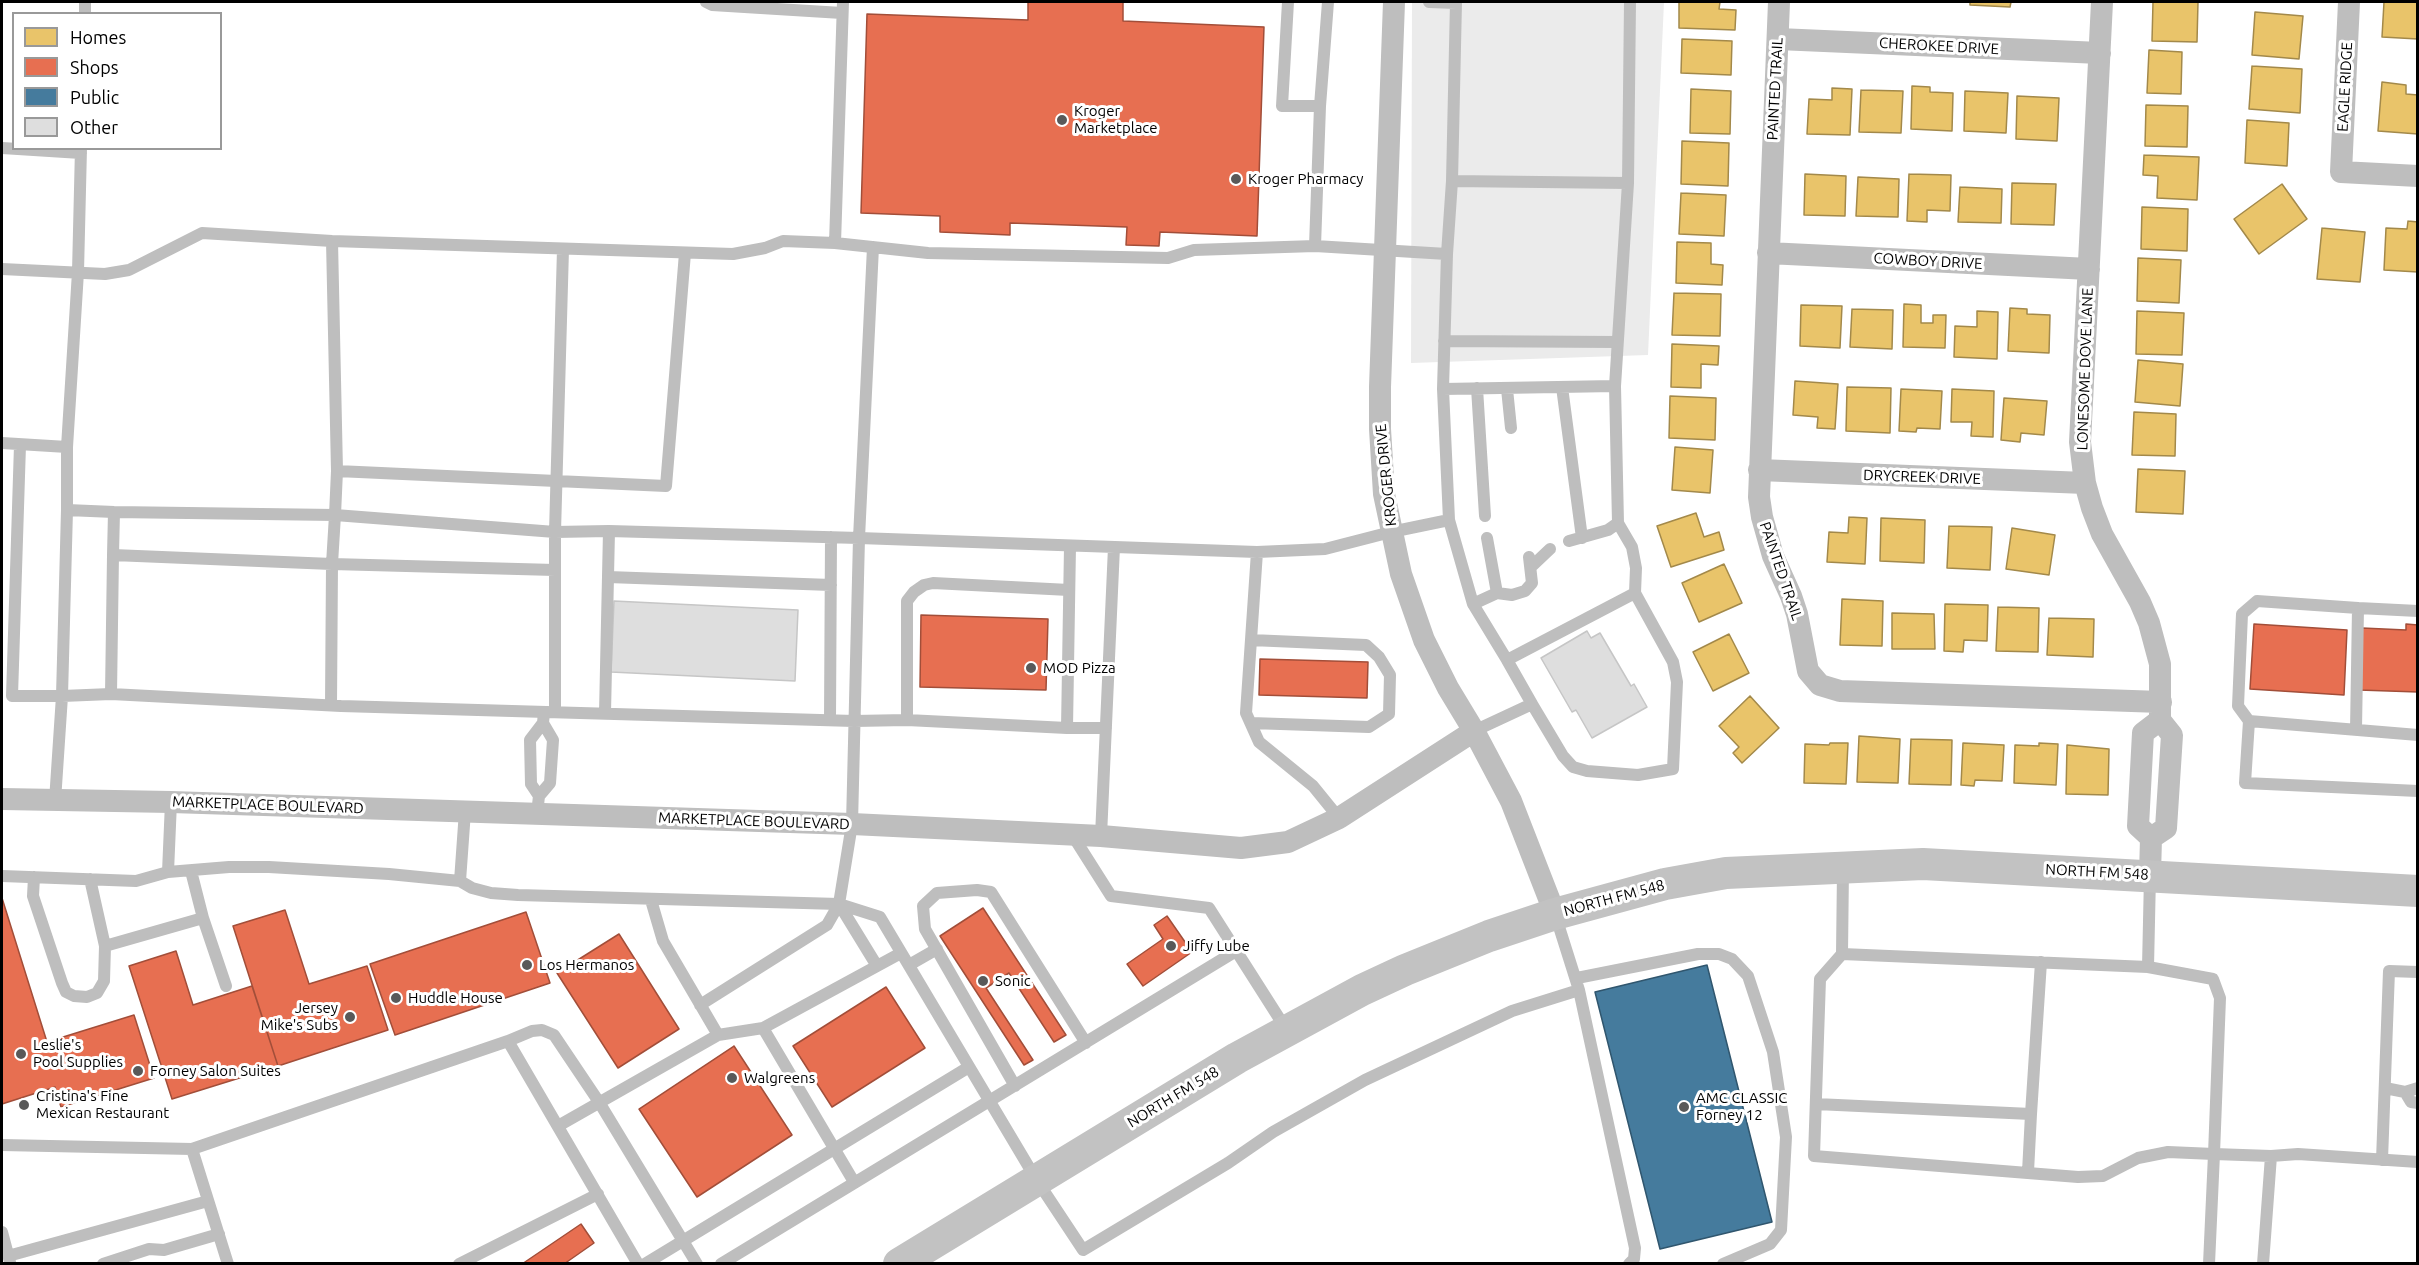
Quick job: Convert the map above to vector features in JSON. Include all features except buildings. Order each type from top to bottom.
[{"type":"main road","name":"NORTH FM 548","points":[[899,1263],[1286,1030],[1405,970],[1489,936],[1555,914],[1665,884],[1726,873],[1923,864],[2418,891]]},
{"type":"street","name":"KROGER DRIVE","points":[[1394,2],[1380,429],[1384,494],[1401,574],[1424,640],[1511,801],[1555,914]]},
{"type":"street","name":"PAINTED TRAIL","points":[[1779,2],[1759,497],[1766,535],[1791,596],[1803,637],[1808,671],[1820,686],[1840,691],[2161,711]]},
{"type":"street","name":"LONESOME DOVE LANE","points":[[2102,2],[2080,442],[2085,483],[2102,534],[2140,602],[2149,623],[2160,664],[2161,711],[2172,735],[2166,828],[2151,838],[2150,875]]},
{"type":"street","name":"EAGLE RIDGE","points":[[2349,2],[2342,172],[2418,176]]},
{"type":"street","name":"CHEROKEE DRIVE","points":[[1778,39],[2100,53]]},
{"type":"street","name":"COWBOY DRIVE","points":[[1768,253],[2089,268]]},
{"type":"street","name":"DRYCREEK DRIVE","points":[[1759,470],[2085,483]]},
{"type":"street","name":"MARKETPLACE BOULEVARD","points":[[2,799],[465,811],[538,805],[1101,836],[1241,848],[1288,842],[1339,818],[1474,731]]},
{"type":"lane","points":[[706,2],[712,5],[843,7],[834,243]]},
{"type":"lane","points":[[1288,2],[1282,106],[1320,106]]},
{"type":"lane","points":[[1315,246],[1320,106],[1328,2]]},
{"type":"lane","points":[[1428,2],[1456,2],[1452,181],[1447,254],[1443,389],[1449,520],[1473,604],[1563,756],[1573,767],[1587,771],[1638,775],[1673,769],[1677,682],[1673,662],[1635,593],[1636,568],[1632,547],[1618,523],[1615,386],[1628,183],[1630,2]]},
{"type":"lane","points":[[55,150],[81,151],[78,273],[68,447],[62,696],[55,801]]},
{"type":"lane","points":[[1452,181],[1628,183]]},
{"type":"lane","points":[[2,269],[105,274],[129,270],[202,233],[332,241],[733,255],[765,248],[783,241],[834,243],[927,253],[1168,258],[1194,250],[1315,246],[1447,254]]},
{"type":"lane","points":[[331,705],[332,564],[337,471],[332,241]]},
{"type":"lane","points":[[700,1005],[828,925],[839,904],[852,824],[859,538],[873,247]]},
{"type":"lane","points":[[538,805],[550,783],[553,740],[548,716],[555,570],[563,249]]},
{"type":"lane","points":[[337,471],[666,486],[685,253]]},
{"type":"lane","points":[[1444,341],[1617,342]]},
{"type":"lane","points":[[1443,389],[1615,386]]},
{"type":"lane","points":[[1562,387],[1582,538]]},
{"type":"lane","points":[[1477,388],[1485,516]]},
{"type":"lane","points":[[1507,389],[1511,428]]},
{"type":"lane","points":[[2,443],[68,447]]},
{"type":"lane","points":[[21,445],[7,695],[111,694],[548,716],[605,713],[854,721],[907,720],[1106,728]]},
{"type":"lane","points":[[67,510],[335,515],[555,532],[609,531],[831,537],[1257,552],[1325,549],[1449,520]]},
{"type":"lane","points":[[111,694],[114,512]]},
{"type":"lane","points":[[1569,542],[1608,530],[1618,523]]},
{"type":"lane","points":[[605,713],[609,531]]},
{"type":"lane","points":[[830,720],[831,537]]},
{"type":"lane","points":[[1487,538],[1497,593]]},
{"type":"lane","points":[[1067,728],[1070,546]]},
{"type":"lane","points":[[1101,836],[1114,547]]},
{"type":"lane","points":[[1473,604],[1497,593],[1512,595],[1525,591],[1532,583],[1530,562],[1550,549]]},
{"type":"lane","points":[[1257,552],[1246,713],[1259,742],[1313,786],[1339,818]]},
{"type":"lane","points":[[113,555],[555,570]]},
{"type":"lane","points":[[608,578],[831,585]]},
{"type":"lane","points":[[907,720],[907,601],[914,592],[924,585],[933,583],[1069,590]]},
{"type":"lane","points":[[1507,660],[1635,593]]},
{"type":"lane","points":[[2418,611],[2257,601],[2242,614],[2238,706],[2249,721],[2245,783],[2418,791]]},
{"type":"lane","points":[[2356,730],[2358,608]]},
{"type":"lane","points":[[1251,640],[1365,645],[1379,657],[1390,675],[1389,714],[1370,727],[1251,723]]},
{"type":"lane","points":[[1474,731],[1532,704]]},
{"type":"lane","points":[[538,805],[531,784],[530,740],[548,716]]},
{"type":"lane","points":[[2249,721],[2418,735]]},
{"type":"lane","points":[[168,873],[171,802]]},
{"type":"lane","points":[[460,881],[465,811]]},
{"type":"lane","points":[[1073,836],[1111,896],[1209,908],[1286,1030]]},
{"type":"lane","points":[[2,876],[136,881],[168,873],[229,867],[269,867],[460,881],[472,888],[491,893],[651,900],[839,904],[880,917],[1036,1179],[1083,1250],[1273,1132],[1365,1080],[1512,1011],[1578,984],[1698,954],[1719,954],[1732,959],[1748,976],[1773,1052],[1786,1137],[1781,1230],[1770,1244],[1723,1263]]},
{"type":"lane","points":[[1843,868],[1842,954],[1820,979],[1814,1156],[2078,1177],[2103,1176],[2138,1158],[2168,1152],[2271,1156],[2298,1154],[2418,1162]]},
{"type":"lane","points":[[191,871],[203,918],[226,986]]},
{"type":"lane","points":[[2148,967],[2150,875]]},
{"type":"lane","points":[[34,877],[33,896],[62,983],[66,992],[74,996],[87,997],[97,993],[104,981],[105,946],[90,879]]},
{"type":"lane","points":[[1015,1086],[925,929],[923,906],[937,893],[977,890],[991,892],[1086,1043]]},
{"type":"lane","points":[[651,900],[663,941],[718,1035]]},
{"type":"lane","points":[[839,904],[878,966]]},
{"type":"lane","points":[[1555,914],[1578,984],[1635,1248],[1636,1262]]},
{"type":"lane","points":[[105,946],[203,918]]},
{"type":"lane","points":[[909,965],[937,949]]},
{"type":"lane","points":[[720,1263],[1236,951]]},
{"type":"lane","points":[[558,1126],[718,1035],[763,1028],[901,953]]},
{"type":"lane","points":[[1842,954],[2148,967],[2213,979],[2220,998],[2209,1263]]},
{"type":"lane","points":[[2028,1172],[2041,962]]},
{"type":"lane","points":[[2382,1160],[2389,971],[2418,972]]},
{"type":"lane","points":[[763,1028],[854,1182]]},
{"type":"lane","points":[[2,1145],[192,1149],[508,1041],[532,1030],[542,1030],[554,1035],[599,1102],[697,1263]]},
{"type":"lane","points":[[508,1041],[638,1263]]},
{"type":"lane","points":[[645,1263],[969,1067]]},
{"type":"lane","points":[[2385,1088],[2405,1092],[2418,1088]]},
{"type":"lane","points":[[2405,1092],[2411,1102],[2418,1103]]},
{"type":"lane","points":[[1816,1104],[2031,1114]]},
{"type":"lane","points":[[192,1149],[228,1263]]},
{"type":"lane","points":[[2263,1263],[2271,1156]]},
{"type":"lane","points":[[461,1263],[598,1194]]},
{"type":"lane","points":[[2,1232],[9,1260],[208,1201]]},
{"type":"lane","points":[[103,1263],[149,1249],[164,1250],[219,1234]]},
{"type":"shaded area","points":[[1412,2],[1664,2],[1648,355],[1411,363]]},
{"type":"place","name":"Kroger Marketplace","points":[[1062,120]]},
{"type":"place","name":"Kroger Pharmacy","points":[[1236,179]]},
{"type":"place","name":"MOD Pizza","points":[[1031,668]]},
{"type":"place","name":"Jiffy Lube","points":[[1171,946]]},
{"type":"place","name":"Los Hermanos","points":[[527,965]]},
{"type":"place","name":"Sonic","points":[[983,981]]},
{"type":"place","name":"Huddle House","points":[[396,998]]},
{"type":"place","name":"Jersey Mike's Subs","points":[[350,1017]]},
{"type":"place","name":"Leslie's Pool Supplies","points":[[21,1054]]},
{"type":"place","name":"Forney Salon Suites","points":[[138,1071]]},
{"type":"place","name":"Walgreens","points":[[732,1078]]},
{"type":"place","name":"Cristina's Fine Mexican Restaurant","points":[[24,1105]]},
{"type":"place","name":"AMC CLASSIC Forney 12","points":[[1684,1107]]}]
